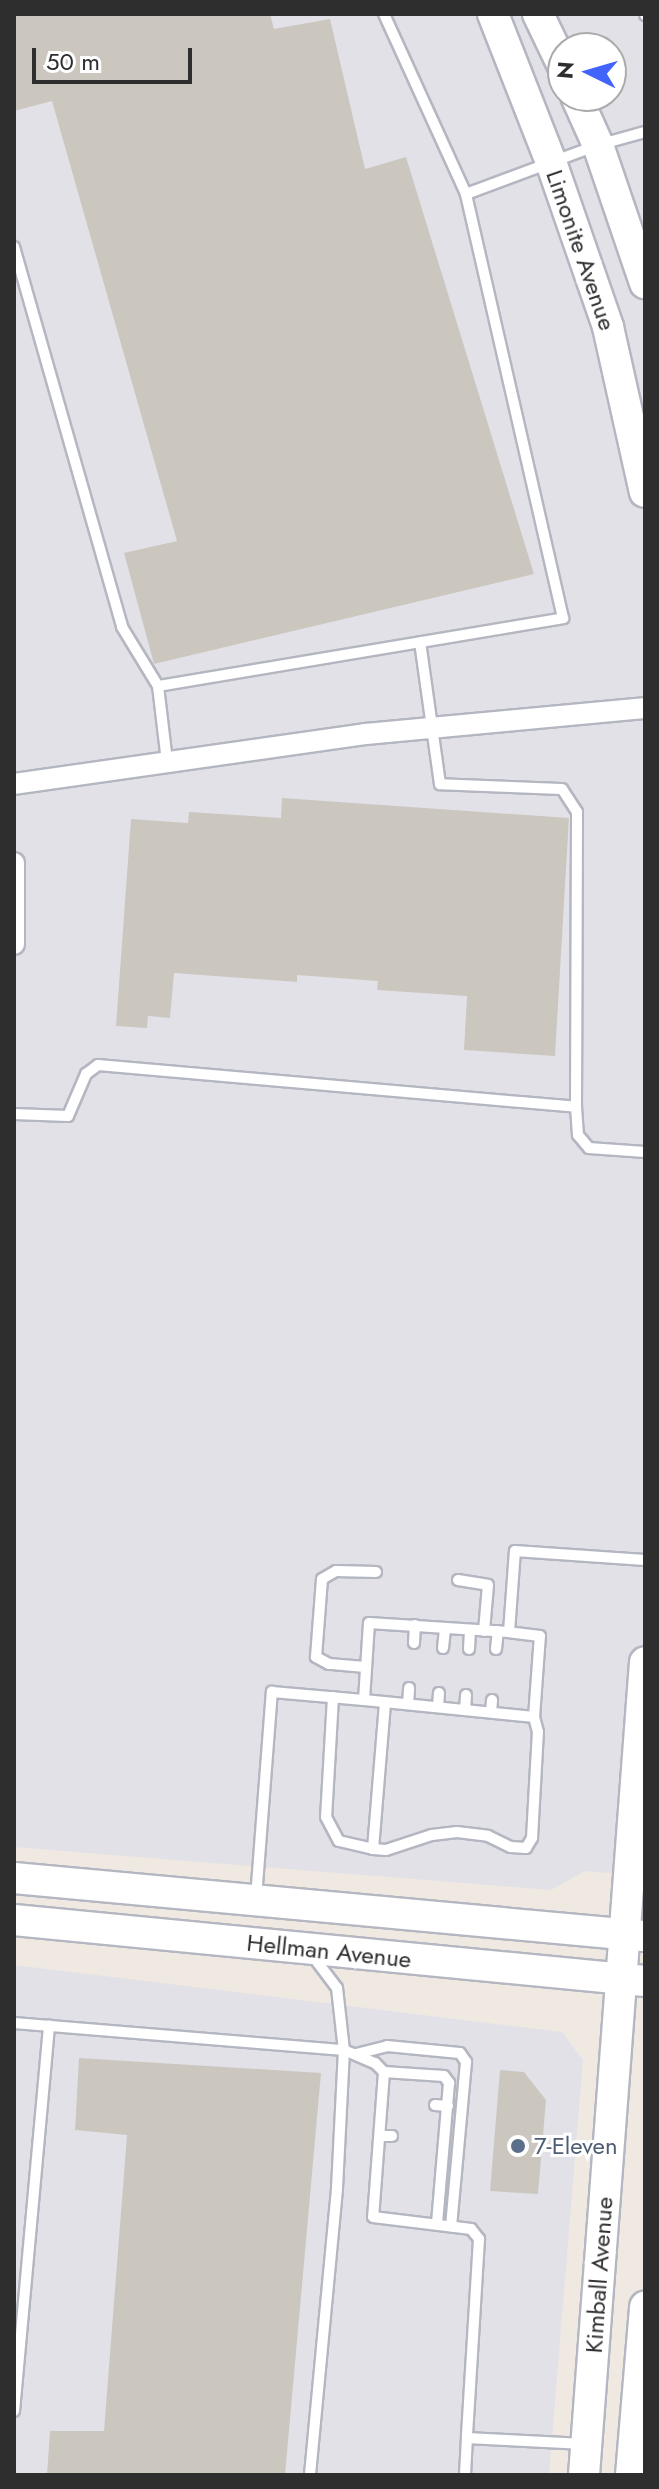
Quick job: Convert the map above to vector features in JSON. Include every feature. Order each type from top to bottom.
[{"type":"main road","name":"Limonite Avenue","points":[[493,14],[551,162],[608,327],[645,492]]},
{"type":"main road","points":[[538,14],[547,33]]},
{"type":"main road","name":"Limonite Avenue","points":[[583,112],[598,145],[645,283]]},
{"type":"main road","points":[[633,1980],[645,1662]]},
{"type":"main road","name":"Hellman Avenue","points":[[14,1878],[635,1936]]},
{"type":"main road","name":"Hellman Avenue","points":[[14,1920],[633,1980]]},
{"type":"main road","name":"Kimball Avenue","points":[[584,2475],[633,1980]]},
{"type":"main road","name":"Kimball Avenue","points":[[631,2475],[645,2307]]},
{"type":"street","points":[[14,784],[433,728],[645,708]]},
{"type":"street","points":[[14,863],[14,944]]},
{"type":"lane","points":[[158,686],[563,618],[466,194],[384,14]]},
{"type":"lane","points":[[466,194],[598,145],[645,132]]},
{"type":"lane","points":[[14,247],[122,627],[158,686],[167,762]]},
{"type":"lane","points":[[420,642],[440,784],[562,789],[577,812],[578,1135],[589,1148],[645,1152]]},
{"type":"lane","points":[[14,1114],[68,1116],[86,1074],[98,1065],[576,1107]]},
{"type":"lane","points":[[496,1649],[504,1631],[515,1551],[645,1560]]},
{"type":"lane","points":[[365,1667],[329,1664],[316,1657],[322,1579],[336,1571],[376,1572]]},
{"type":"lane","points":[[458,1580],[488,1585],[484,1631]]},
{"type":"lane","points":[[333,1697],[326,1817],[339,1841],[386,1850],[432,1835],[457,1832],[488,1836],[511,1847],[526,1848],[532,1838],[538,1732],[534,1717],[540,1636],[369,1623],[364,1700]]},
{"type":"lane","points":[[414,1643],[415,1625]]},
{"type":"lane","points":[[443,1648],[445,1629]]},
{"type":"lane","points":[[469,1649],[470,1630]]},
{"type":"lane","points":[[408,1704],[409,1688]]},
{"type":"lane","points":[[256,1901],[272,1692],[534,1717]]},
{"type":"lane","points":[[438,1707],[439,1693]]},
{"type":"lane","points":[[465,1710],[466,1695]]},
{"type":"lane","points":[[491,1712],[492,1700]]},
{"type":"lane","points":[[373,1849],[385,1702]]},
{"type":"lane","points":[[306,1948],[337,1988],[344,2050],[337,2189],[310,2475]]},
{"type":"lane","points":[[14,2023],[344,2050],[375,2063],[384,2072],[444,2076],[449,2083],[448,2106],[439,2140],[441,2177],[437,2224]]},
{"type":"lane","points":[[14,2411],[49,2026]]},
{"type":"lane","points":[[356,2054],[387,2046],[460,2053],[466,2062],[451,2226]]},
{"type":"lane","points":[[384,2072],[380,2136],[382,2171],[373,2217],[471,2229],[479,2239],[465,2475]]},
{"type":"lane","points":[[383,2101],[395,2102]]},
{"type":"lane","points":[[435,2105],[448,2106]]},
{"type":"lane","points":[[380,2136],[392,2136]]},
{"type":"lane","points":[[429,2176],[441,2177]]},
{"type":"lane","points":[[467,2438],[586,2444]]},
{"type":"shaded area","points":[[14,14],[645,14],[645,1876],[585,1871],[551,1890],[14,1847]]},
{"type":"shaded area","points":[[14,1965],[562,2032],[583,2060],[549,2475],[14,2475]]},
{"type":"building","points":[[14,14],[270,14],[274,29],[330,19],[365,169],[406,157],[534,574],[154,664],[124,553],[177,541],[52,101],[14,111]]},
{"type":"building","points":[[282,798],[569,818],[555,1056],[464,1050],[467,996],[377,990],[378,981],[297,975],[297,982],[174,973],[170,1018],[148,1016],[147,1028],[116,1026],[131,819],[188,823],[189,812],[281,818]]},
{"type":"building","points":[[79,2058],[321,2073],[285,2475],[47,2475],[50,2431],[104,2431],[127,2135],[75,2130]]},
{"type":"building","name":"7-Eleven","points":[[500,2070],[524,2072],[546,2100],[538,2194],[490,2191]]},
{"type":"place","name":"7-Eleven","points":[[518,2146]]}]
